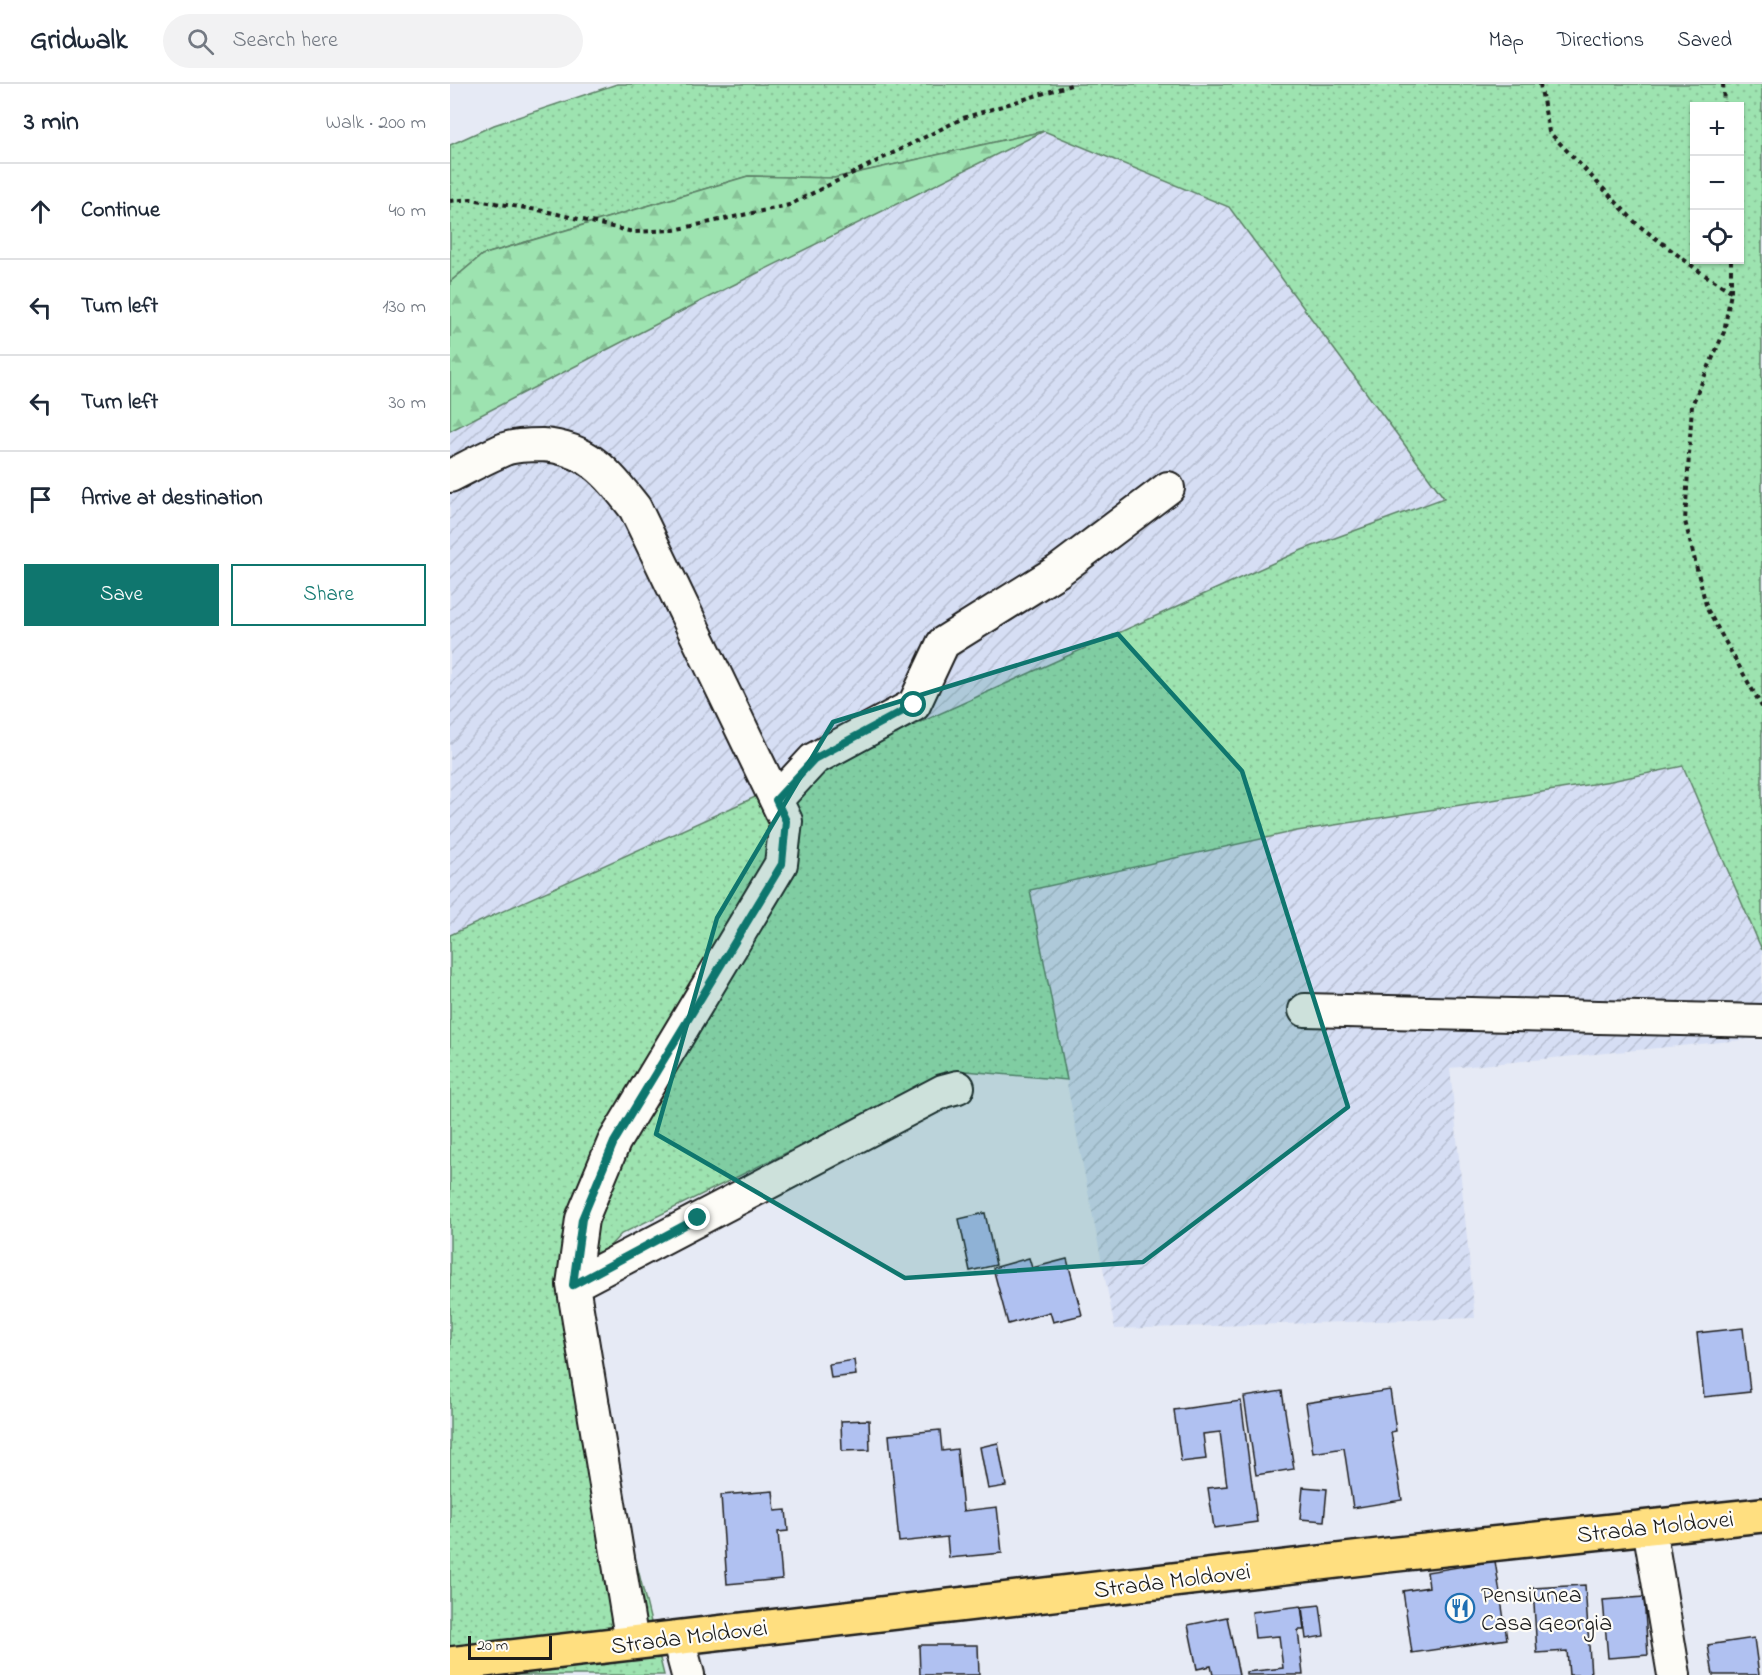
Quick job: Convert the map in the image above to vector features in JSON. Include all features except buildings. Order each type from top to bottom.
[{"type":"main road","name":"Strada Moldovei","points":[[450,1664],[1352,1559],[1762,1515]]},
{"type":"street","points":[[450,476],[507,448],[533,445],[563,446],[588,459],[608,474],[635,508],[786,821],[782,864],[614,1142],[582,1219],[573,1285],[632,1643]]},
{"type":"street","points":[[776,800],[814,759],[914,705],[943,643],[1058,571],[1168,488]]},
{"type":"street","points":[[1305,1010],[1762,1021]]},
{"type":"street","points":[[573,1285],[943,1091],[958,1087]]},
{"type":"street","points":[[1649,1527],[1674,1675]]},
{"type":"street","points":[[678,1638],[688,1675]]},
{"type":"path","points":[[450,201],[471,199],[549,212],[633,232],[674,230],[789,205],[963,118],[1074,84]]},
{"type":"path","points":[[1540,84],[1549,132],[1638,225],[1731,292]]},
{"type":"path","points":[[1723,84],[1724,102]]},
{"type":"path","points":[[1731,264],[1731,292],[1725,332],[1692,405],[1685,521],[1707,609],[1762,707]]},
{"type":"highlighted area","points":[[1118,634],[1242,771],[1348,1107],[1143,1262],[905,1278],[656,1134],[717,918],[833,722]]},
{"type":"shaded area","points":[[1044,131],[1229,207],[1444,498],[1302,550],[450,935],[450,431],[705,299]]},
{"type":"shaded area","points":[[1683,766],[1762,950],[1762,1038],[1450,1068],[1475,1318],[1115,1329],[1029,890],[1297,831],[1611,781]]},
{"type":"green space","points":[[617,84],[1762,84],[1762,950],[1683,766],[1611,781],[1297,831],[1030,890],[1067,1080],[954,1070],[621,1234],[569,1289],[664,1675],[450,1675],[450,935],[1302,550],[1444,498],[1229,207],[1044,131],[834,178],[748,176],[482,255],[450,282],[450,145],[494,125]]},
{"type":"green space","points":[[1044,131],[705,299],[450,431],[450,282],[482,255],[748,176],[834,178]]},
{"type":"place","name":"Pensiunea Casa Georgia","points":[[1460,1608]]},
{"type":"route","points":[[698,1218],[573,1285],[582,1219],[614,1142],[782,864],[786,821],[776,800],[814,759],[914,705]]}]
